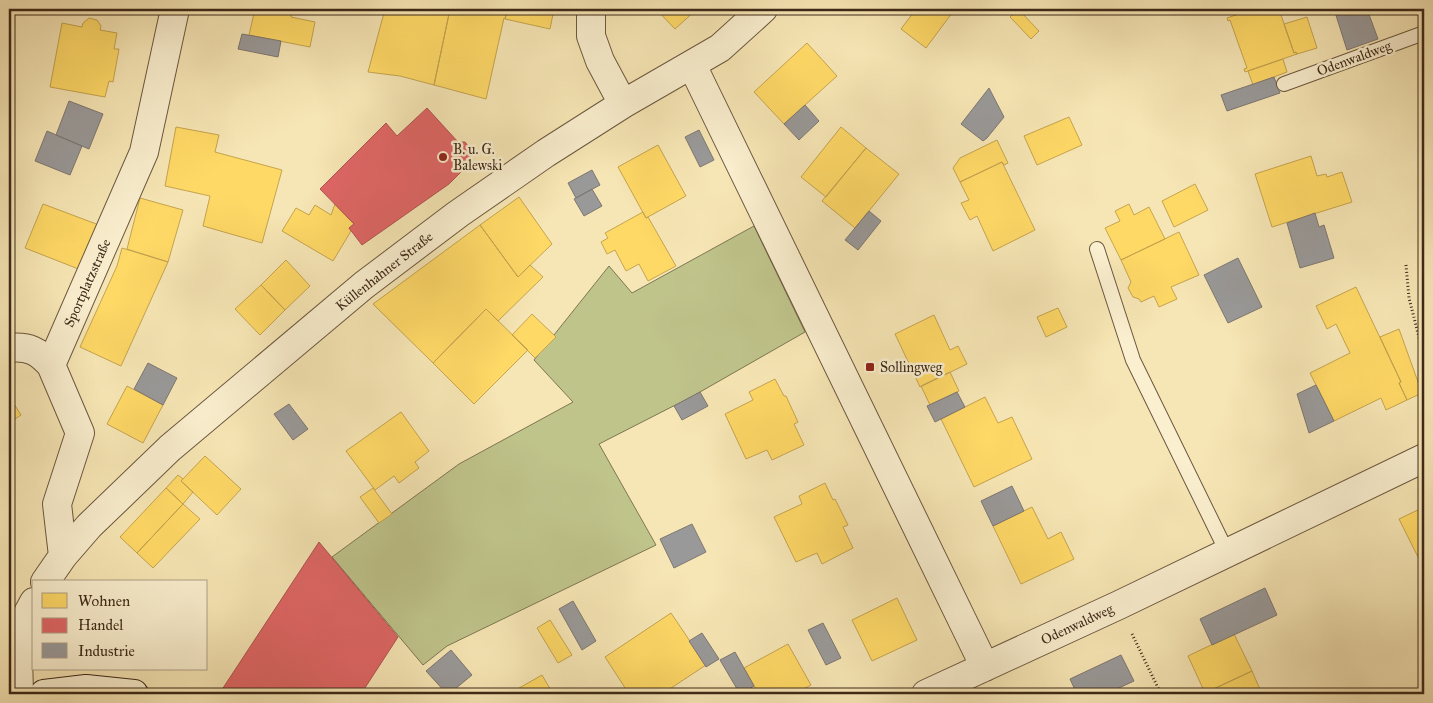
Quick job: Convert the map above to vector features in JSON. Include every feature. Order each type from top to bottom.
[{"type":"street","name":"Sportplatzstraße","points":[[51,365],[144,152],[175,9]]},
{"type":"street","points":[[590,9],[591,36],[600,62],[623,104]]},
{"type":"street","name":"Küllenhahner Straße","points":[[46,580],[63,556],[89,526],[170,448],[364,285],[458,214],[546,153],[623,104],[720,48],[763,9]]},
{"type":"street","points":[[692,65],[985,667]]},
{"type":"street","points":[[9,348],[20,347],[39,352],[51,365],[80,432],[57,504],[63,556]]},
{"type":"street","name":"Odenwaldweg","points":[[926,694],[1119,605],[1424,458]]},
{"type":"street","points":[[19,694],[18,654],[28,613],[32,606]]},
{"type":"street","points":[[44,694],[86,689],[134,694]]},
{"type":"lane","name":"Odenwaldweg","points":[[1284,84],[1424,33]]},
{"type":"lane","points":[[1097,249],[1133,360],[1227,552]]},
{"type":"path","points":[[1406,265],[1409,298],[1424,357]]},
{"type":"path","points":[[1119,605],[1161,694]]},
{"type":"green space","points":[[754,226],[805,332],[693,396],[599,444],[656,545],[447,646],[423,665],[332,557],[459,464],[573,402],[534,360],[609,266],[632,293]]},
{"type":"building: Wohnen","points":[[255,9],[293,9],[291,17],[315,22],[310,47],[249,35]]},
{"type":"building: Wohnen","points":[[385,9],[453,9],[452,14],[449,14],[434,85],[400,76],[368,72]]},
{"type":"building: Wohnen","points":[[453,9],[492,9],[507,12],[504,18],[486,99],[434,85],[449,14],[452,14]]},
{"type":"building: Wohnen","points":[[507,9],[554,9],[550,29],[505,19]]},
{"type":"building: Wohnen","points":[[656,9],[697,9],[675,29]]},
{"type":"building: Wohnen","points":[[916,9],[955,9],[926,48],[901,29]]},
{"type":"building: Wohnen","points":[[1018,9],[1039,31],[1031,39],[1010,17]]},
{"type":"building: Wohnen","points":[[1253,9],[1279,9],[1294,53],[1296,52],[1297,54],[1245,72],[1244,69],[1247,68],[1230,20],[1228,21],[1227,18]]},
{"type":"building: Wohnen","points":[[1307,17],[1317,48],[1297,54],[1296,52],[1294,53],[1284,24]]},
{"type":"building: Wohnen","points":[[89,18],[97,20],[101,26],[100,30],[117,33],[114,49],[119,49],[113,82],[109,81],[105,97],[50,87],[62,23],[82,27],[83,23]]},
{"type":"building: Wohnen","points":[[807,43],[837,76],[784,124],[754,92]]},
{"type":"building: Wohnen","points":[[1283,59],[1287,72],[1253,85],[1248,71]]},
{"type":"building: Wohnen","points":[[1069,117],[1082,145],[1037,165],[1024,136]]},
{"type":"building: Wohnen","points":[[176,127],[219,135],[215,152],[282,170],[262,243],[203,226],[210,196],[165,186]]},
{"type":"building: Wohnen","points":[[841,127],[866,148],[826,197],[801,177]]},
{"type":"building: Wohnen","points":[[997,140],[1008,163],[1004,165],[1002,162],[960,182],[953,168],[960,158]]},
{"type":"building: Wohnen","points":[[658,145],[686,196],[646,218],[618,167]]},
{"type":"building: Wohnen","points":[[866,148],[899,174],[855,228],[822,201]]},
{"type":"building: Wohnen","points":[[1311,156],[1317,176],[1326,174],[1327,177],[1342,172],[1352,202],[1272,227],[1255,174]]},
{"type":"building: Wohnen","points":[[1002,162],[1035,230],[993,251],[977,216],[970,220],[961,203],[969,200],[960,182]]},
{"type":"building: Wohnen","points":[[1195,184],[1208,210],[1174,227],[1162,201]]},
{"type":"building: Wohnen","points":[[519,197],[552,244],[518,277],[480,225]]},
{"type":"building: Wohnen","points":[[140,198],[183,210],[168,262],[127,249]]},
{"type":"building: Wohnen","points":[[43,204],[99,225],[81,270],[25,248]]},
{"type":"building: Wohnen","points":[[335,204],[354,224],[349,228],[351,231],[333,261],[282,231],[296,208],[309,215],[315,205],[331,215]]},
{"type":"building: Wohnen","points":[[1129,204],[1134,215],[1149,207],[1165,239],[1121,260],[1105,228],[1120,221],[1115,211]]},
{"type":"building: Wohnen","points":[[643,212],[646,218],[648,217],[676,266],[648,281],[639,264],[626,271],[615,250],[607,254],[601,242],[608,238],[605,233]]},
{"type":"building: Wohnen","points":[[480,225],[518,277],[530,265],[543,277],[498,321],[486,309],[433,363],[373,304]]},
{"type":"building: Wohnen","points":[[1179,232],[1199,275],[1171,287],[1177,299],[1159,307],[1154,296],[1141,302],[1133,297],[1128,288],[1131,282],[1121,260]]},
{"type":"building: Wohnen","points":[[122,248],[168,262],[121,366],[80,347],[117,266]]},
{"type":"building: Wohnen","points":[[286,260],[310,286],[285,310],[261,285]]},
{"type":"building: Wohnen","points":[[261,285],[285,310],[260,335],[235,309]]},
{"type":"building: Wohnen","points":[[1356,287],[1401,382],[1399,383],[1407,400],[1386,410],[1381,398],[1334,421],[1310,373],[1350,353],[1336,324],[1327,329],[1316,306]]},
{"type":"building: Wohnen","points":[[1058,308],[1067,327],[1046,337],[1037,317]]},
{"type":"building: Wohnen","points":[[486,309],[528,350],[474,404],[433,363]]},
{"type":"building: Wohnen","points":[[532,314],[556,337],[535,358],[512,335]]},
{"type":"building: Wohnen","points":[[934,315],[950,350],[958,346],[967,364],[920,387],[895,334]]},
{"type":"building: Wohnen","points":[[1399,329],[1422,393],[1407,400],[1399,383],[1401,382],[1380,337]]},
{"type":"building: Wohnen","points":[[950,372],[959,391],[930,405],[921,386]]},
{"type":"building: Wohnen","points":[[775,379],[784,396],[786,396],[798,422],[794,424],[804,445],[772,460],[767,450],[746,459],[725,414],[753,400],[749,392]]},
{"type":"building: Wohnen","points":[[127,386],[163,405],[143,443],[107,424]]},
{"type":"building: Wohnen","points":[[9,396],[21,415],[9,423]]},
{"type":"building: Wohnen","points":[[985,397],[998,423],[1012,417],[1032,459],[974,487],[941,419]]},
{"type":"building: Wohnen","points":[[401,412],[429,451],[415,462],[419,468],[399,483],[394,476],[375,490],[346,451]]},
{"type":"building: Wohnen","points":[[205,456],[241,489],[217,515],[181,481]]},
{"type":"building: Wohnen","points":[[178,475],[183,479],[181,481],[193,492],[183,504],[166,488]]},
{"type":"building: Wohnen","points":[[825,483],[848,525],[843,527],[853,548],[822,564],[817,553],[796,562],[774,517],[802,504],[799,496]]},
{"type":"building: Wohnen","points":[[166,488],[183,504],[137,553],[120,537]]},
{"type":"building: Wohnen","points":[[373,488],[392,514],[379,523],[360,497]]},
{"type":"building: Wohnen","points":[[183,504],[200,519],[153,568],[137,553]]},
{"type":"building: Wohnen","points":[[1032,507],[1048,539],[1061,532],[1074,559],[1021,584],[993,526]]},
{"type":"building: Wohnen","points":[[1424,507],[1424,575],[1419,564],[1421,563],[1399,519]]},
{"type":"building: Wohnen","points":[[897,598],[917,640],[872,661],[852,620]]},
{"type":"building: Wohnen","points":[[671,613],[706,665],[662,694],[629,694],[605,657]]},
{"type":"building: Wohnen","points":[[550,620],[572,655],[558,663],[537,628]]},
{"type":"building: Wohnen","points":[[1234,634],[1252,671],[1205,693],[1188,656]]},
{"type":"building: Wohnen","points":[[788,644],[811,685],[794,694],[759,694],[744,668]]},
{"type":"building: Wohnen","points":[[1252,671],[1262,694],[1205,694],[1205,693]]},
{"type":"building: Wohnen","points":[[542,675],[553,694],[516,694],[514,691]]},
{"type":"building: Handel","points":[[427,108],[458,142],[465,142],[469,147],[468,154],[473,160],[449,184],[362,245],[349,228],[354,224],[320,189],[386,123],[397,136]]},
{"type":"building: Handel","points":[[319,542],[398,637],[361,694],[233,694],[223,688]]},
{"type":"building: Industrie","points":[[1334,9],[1353,9],[1354,11],[1367,9],[1378,39],[1347,50]]},
{"type":"building: Industrie","points":[[242,34],[281,41],[278,57],[238,49]]},
{"type":"building: Industrie","points":[[1274,77],[1280,93],[1227,111],[1221,95]]},
{"type":"building: Industrie","points":[[989,88],[1004,117],[983,141],[961,124]]},
{"type":"building: Industrie","points":[[69,101],[103,114],[89,149],[56,135]]},
{"type":"building: Industrie","points":[[805,105],[819,121],[799,140],[784,124]]},
{"type":"building: Industrie","points":[[699,130],[714,160],[700,167],[685,137]]},
{"type":"building: Industrie","points":[[47,131],[82,146],[70,175],[35,161]]},
{"type":"building: Industrie","points":[[592,170],[600,185],[576,198],[568,183]]},
{"type":"building: Industrie","points":[[592,189],[602,206],[584,216],[574,199]]},
{"type":"building: Industrie","points":[[869,211],[881,221],[858,250],[845,240]]},
{"type":"building: Industrie","points":[[1315,213],[1319,227],[1324,225],[1334,258],[1300,268],[1287,223]]},
{"type":"building: Industrie","points":[[1238,258],[1262,307],[1228,323],[1204,275]]},
{"type":"building: Industrie","points":[[148,363],[177,378],[163,405],[134,389]]},
{"type":"building: Industrie","points":[[1316,385],[1334,421],[1309,433],[1297,394]]},
{"type":"building: Industrie","points":[[700,392],[708,406],[682,420],[674,406]]},
{"type":"building: Industrie","points":[[957,392],[965,407],[935,422],[927,406]]},
{"type":"building: Industrie","points":[[289,404],[308,429],[293,440],[274,414]]},
{"type":"building: Industrie","points":[[1012,486],[1024,511],[993,526],[981,501]]},
{"type":"building: Industrie","points":[[692,524],[706,552],[674,568],[660,539]]},
{"type":"building: Industrie","points":[[1265,588],[1277,615],[1212,645],[1200,619]]},
{"type":"building: Industrie","points":[[573,601],[596,641],[582,650],[559,609]]},
{"type":"building: Industrie","points":[[823,623],[841,658],[826,665],[808,630]]},
{"type":"building: Industrie","points":[[702,633],[719,659],[706,667],[689,641]]},
{"type":"building: Industrie","points":[[451,650],[472,675],[447,694],[426,671]]},
{"type":"building: Industrie","points":[[735,652],[754,686],[740,694],[720,660]]},
{"type":"building: Industrie","points":[[1121,655],[1134,681],[1106,694],[1077,694],[1070,679]]},
{"type":"place","name":"B. u. G. Balewski","points":[[443,157]]},
{"type":"place","name":"Sollingweg","points":[[870,367]]}]
